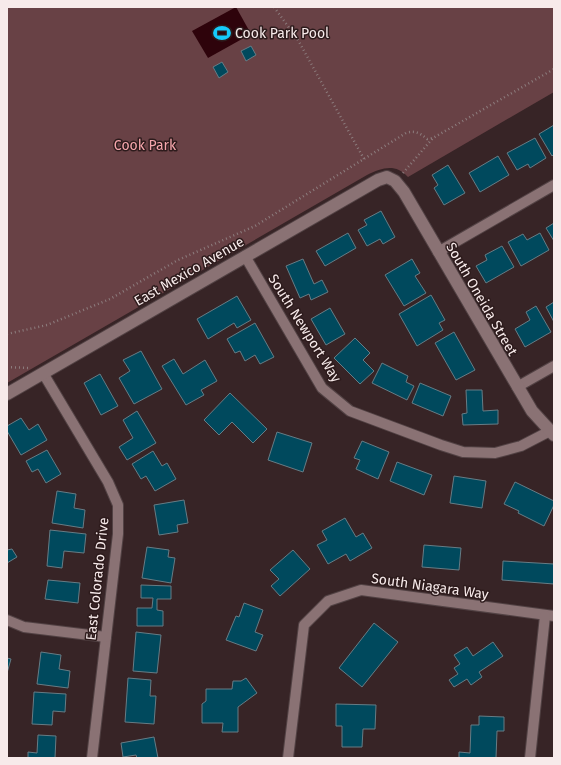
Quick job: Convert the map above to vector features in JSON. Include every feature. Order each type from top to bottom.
[{"type":"street","name":"South Oneida Street","points":[[391,179],[438,252],[532,411],[552,433]]},
{"type":"street","name":"East Mexico Avenue","points":[[7,394],[378,180],[391,179]]},
{"type":"street","points":[[438,252],[554,185]]},
{"type":"street","name":"South Newport Way","points":[[245,256],[322,388],[350,411],[463,452],[495,453],[521,446],[552,433]]},
{"type":"street","points":[[517,387],[554,366]]},
{"type":"street","name":"East Colorado Drive","points":[[43,373],[108,482],[118,505],[118,534],[92,758]]},
{"type":"street","name":"South Niagara Way","points":[[288,758],[304,625],[328,601],[361,590],[550,616]]},
{"type":"street","points":[[530,758],[550,616]]},
{"type":"street","points":[[7,620],[24,627],[106,637]]},
{"type":"path","points":[[274,7],[293,32],[364,158]]},
{"type":"path","points":[[391,179],[432,138],[554,70]]},
{"type":"path","points":[[7,334],[47,325],[110,299],[178,260],[256,226],[364,158],[412,131],[417,132],[427,138],[432,138]]},
{"type":"green space","name":"Cook Park","points":[[7,7],[554,7],[554,92],[408,177],[393,168],[378,170],[367,175],[7,383]]},
{"type":"shaded area","name":"Cook Park Pool","points":[[236,7],[251,34],[208,58],[192,31]]},
{"type":"building","points":[[251,46],[256,55],[246,61],[241,51]]},
{"type":"building","points":[[222,62],[228,72],[219,78],[213,67]]},
{"type":"building","points":[[554,125],[554,154],[552,156],[539,134]]},
{"type":"building","points":[[535,138],[546,158],[530,168],[528,164],[517,170],[507,153]]},
{"type":"building","points":[[498,156],[509,175],[480,192],[469,173]]},
{"type":"building","points":[[448,165],[465,193],[444,205],[434,188],[438,185],[432,175]]},
{"type":"building","points":[[381,211],[395,237],[383,244],[380,239],[367,246],[358,230],[367,225],[364,220]]},
{"type":"building","points":[[554,223],[554,241],[546,228]]},
{"type":"building","points":[[348,233],[356,248],[325,266],[316,251]]},
{"type":"building","points":[[540,233],[549,250],[521,266],[508,242],[523,234],[527,240]]},
{"type":"building","points":[[502,246],[514,267],[486,283],[476,266],[487,260],[485,255]]},
{"type":"building","points":[[303,259],[314,284],[322,280],[328,292],[311,300],[309,294],[300,298],[286,266]]},
{"type":"building","points":[[412,259],[420,273],[415,276],[426,293],[404,306],[385,275]]},
{"type":"building","points":[[431,295],[445,320],[439,323],[443,330],[417,346],[399,314]]},
{"type":"building","points":[[237,296],[251,320],[237,328],[234,323],[208,339],[197,319]]},
{"type":"building","points":[[554,302],[554,322],[546,307]]},
{"type":"building","points":[[536,306],[551,332],[525,347],[515,329],[530,320],[526,312]]},
{"type":"building","points":[[330,308],[345,334],[326,345],[311,319]]},
{"type":"building","points":[[255,323],[274,357],[260,364],[255,355],[245,361],[240,351],[235,353],[227,339]]},
{"type":"building","points":[[454,332],[475,370],[456,380],[435,343]]},
{"type":"building","points":[[355,338],[370,353],[363,360],[374,371],[360,384],[334,358]]},
{"type":"building","points":[[141,351],[162,389],[134,404],[119,378],[130,371],[123,360]]},
{"type":"building","points":[[174,359],[183,374],[205,360],[217,381],[201,390],[204,395],[186,405],[162,366]]},
{"type":"building","points":[[382,363],[408,376],[406,382],[414,386],[407,400],[372,383]]},
{"type":"building","points":[[100,374],[118,406],[101,415],[84,383]]},
{"type":"building","points":[[420,383],[451,396],[443,416],[412,403]]},
{"type":"building","points":[[466,390],[482,390],[483,411],[498,410],[498,424],[463,425],[462,414],[467,413]]},
{"type":"building","points":[[230,393],[267,429],[253,443],[232,422],[219,435],[204,420]]},
{"type":"building","points":[[137,411],[156,443],[127,460],[119,447],[133,438],[123,420]]},
{"type":"building","points":[[21,418],[29,430],[38,424],[47,440],[21,455],[7,431],[7,426]]},
{"type":"building","points":[[277,432],[312,443],[303,472],[268,460]]},
{"type":"building","points":[[362,441],[389,452],[378,479],[356,469],[360,460],[354,458]]},
{"type":"building","points":[[47,450],[61,474],[46,483],[38,469],[32,472],[26,461]]},
{"type":"building","points":[[153,451],[162,466],[167,463],[176,479],[155,491],[146,476],[141,479],[132,464]]},
{"type":"building","points":[[397,462],[432,475],[424,495],[390,481]]},
{"type":"building","points":[[454,476],[486,481],[482,508],[450,503]]},
{"type":"building","points":[[515,482],[554,501],[554,505],[544,526],[504,504]]},
{"type":"building","points":[[57,491],[76,494],[74,508],[85,510],[83,528],[52,523]]},
{"type":"building","points":[[184,500],[188,523],[177,525],[178,532],[159,535],[154,505]]},
{"type":"building","points":[[345,518],[356,537],[363,533],[372,548],[350,561],[346,554],[328,564],[317,545],[327,540],[322,531]]},
{"type":"building","points":[[50,530],[86,534],[84,553],[64,551],[62,568],[47,566]]},
{"type":"building","points":[[424,545],[461,548],[459,570],[422,567]]},
{"type":"building","points":[[147,547],[169,550],[168,557],[175,558],[171,583],[142,578]]},
{"type":"building","points":[[12,549],[17,557],[7,563],[7,550]]},
{"type":"building","points":[[293,550],[310,569],[280,596],[271,586],[279,579],[270,570]]},
{"type":"building","points":[[503,561],[554,564],[554,584],[502,580]]},
{"type":"building","points":[[48,580],[80,583],[78,603],[45,599]]},
{"type":"building","points":[[141,585],[171,586],[171,599],[157,599],[157,610],[163,611],[163,626],[137,626],[137,608],[152,608],[153,598],[141,598]]},
{"type":"building","points":[[244,603],[263,610],[255,632],[263,635],[256,651],[226,640],[236,616],[239,617]]},
{"type":"building","points":[[374,623],[398,642],[362,687],[339,668]]},
{"type":"building","points":[[136,632],[161,635],[157,673],[133,671]]},
{"type":"building","points":[[493,642],[503,656],[479,672],[482,677],[471,685],[467,679],[454,687],[449,680],[458,674],[454,668],[460,664],[454,655],[467,647],[473,656]]},
{"type":"building","points":[[41,652],[61,655],[59,669],[70,671],[68,688],[37,684]]},
{"type":"building","points":[[7,658],[11,659],[7,673]]},
{"type":"building","points":[[128,678],[151,680],[150,696],[156,696],[154,724],[125,722]]},
{"type":"building","points":[[246,678],[257,693],[238,707],[238,732],[222,732],[223,723],[202,723],[202,704],[206,701],[206,689],[232,689],[233,681],[241,681]]},
{"type":"building","points":[[34,692],[66,694],[65,712],[53,711],[52,725],[32,724]]},
{"type":"building","points":[[336,704],[376,705],[375,729],[363,729],[362,747],[342,747],[342,726],[336,726]]},
{"type":"building","points":[[479,716],[504,717],[504,731],[497,731],[496,758],[459,758],[459,752],[470,753],[471,725],[479,725]]},
{"type":"building","points":[[38,735],[56,736],[55,758],[28,758],[28,752],[37,753]]},
{"type":"building","points":[[154,737],[158,758],[137,758],[136,755],[123,757],[121,743]]},
{"type":"place","name":"Cook Park Pool","points":[[222,33]]}]
